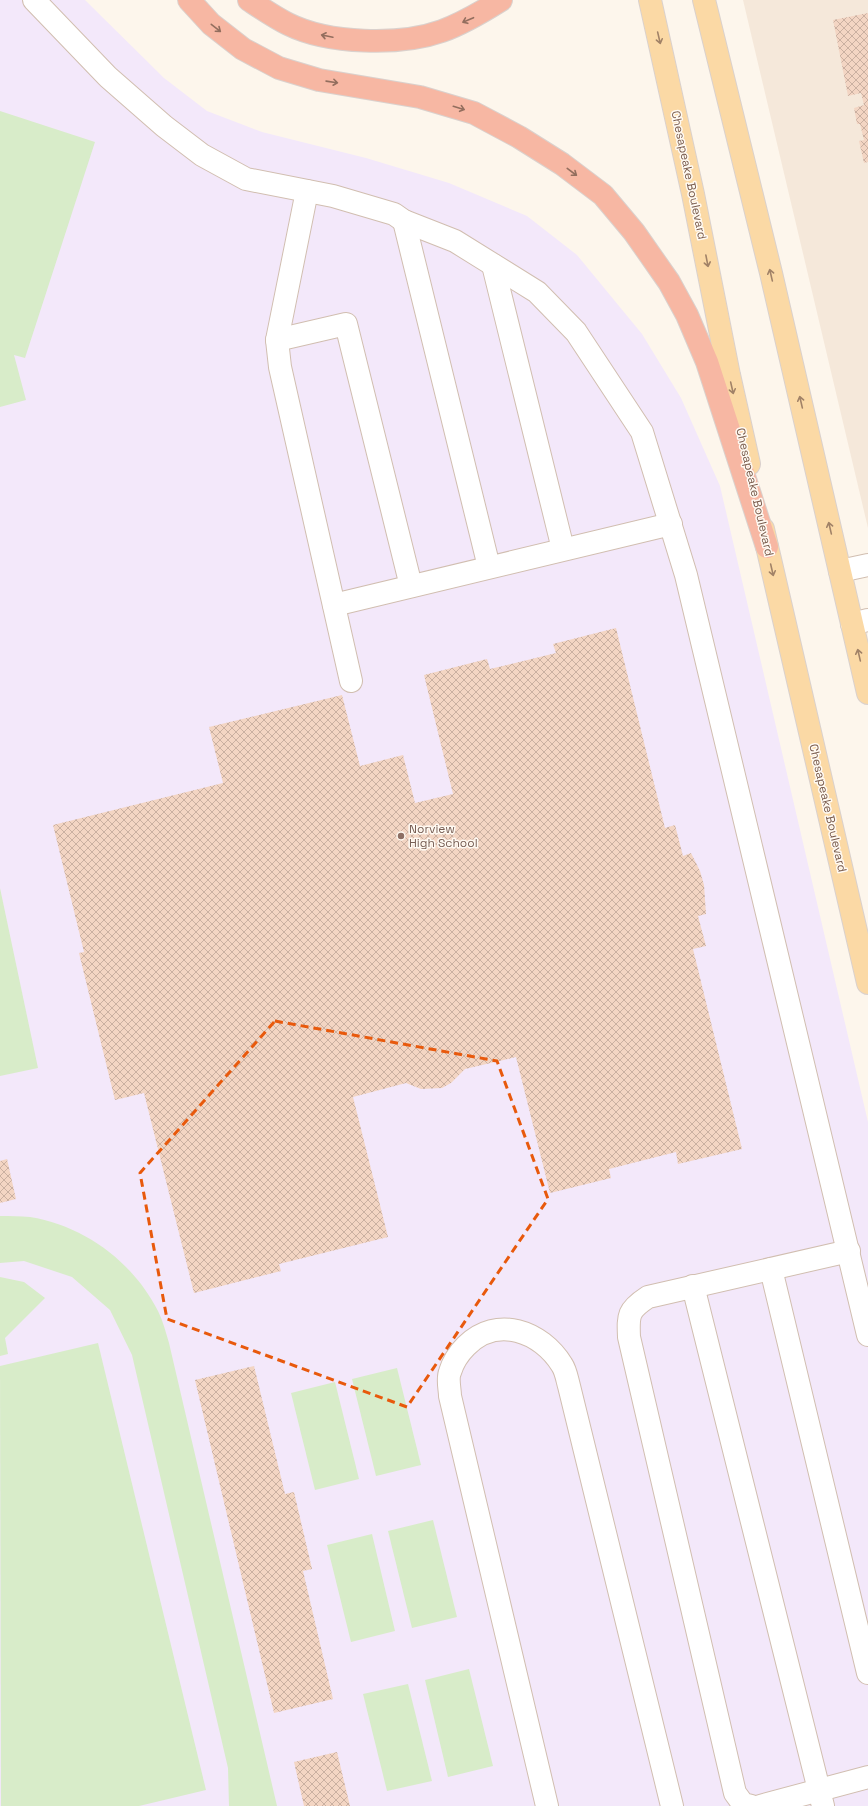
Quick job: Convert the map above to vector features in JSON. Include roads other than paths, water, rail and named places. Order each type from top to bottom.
[{"type":"highway","points":[[189,0],[211,24],[243,49],[279,68],[319,80],[420,97],[474,113],[519,137],[562,164],[603,195],[639,238],[669,282],[687,315],[707,362],[767,547]]},
{"type":"highway","points":[[248,0],[288,24],[327,37],[360,41],[404,39],[441,31],[476,16],[501,0]]},
{"type":"main road","name":"Chesapeake Boulevard","points":[[650,0],[693,194],[729,375],[767,547],[868,983]]},
{"type":"main road","points":[[704,0],[771,273],[840,572],[860,622],[868,693]]},
{"type":"lane","points":[[34,0],[108,77],[164,126],[202,156],[246,179],[333,196],[394,214],[404,221],[455,241],[537,292],[576,332],[642,432],[688,582],[868,1335]]},
{"type":"lane","points":[[307,192],[277,340],[280,367],[351,681]]},
{"type":"lane","points":[[404,221],[489,568]]},
{"type":"lane","points":[[494,265],[563,550]]},
{"type":"lane","points":[[277,340],[346,324],[411,586]]},
{"type":"lane","points":[[334,605],[670,524]]},
{"type":"lane","points":[[840,572],[868,565]]},
{"type":"lane","points":[[751,1806],[743,1804],[735,1793],[629,1337],[628,1316],[636,1305],[648,1297],[849,1251]]},
{"type":"lane","points":[[771,1270],[868,1674]]},
{"type":"lane","points":[[694,1286],[821,1798]]},
{"type":"lane","points":[[548,1806],[450,1396],[449,1373],[457,1355],[475,1337],[499,1328],[527,1333],[546,1346],[562,1366],[569,1386],[672,1806]]},
{"type":"lane","points":[[760,1806],[821,1798],[868,1777]]},
{"type":"place","name":"Norview High School","points":[[401,836]]}]
